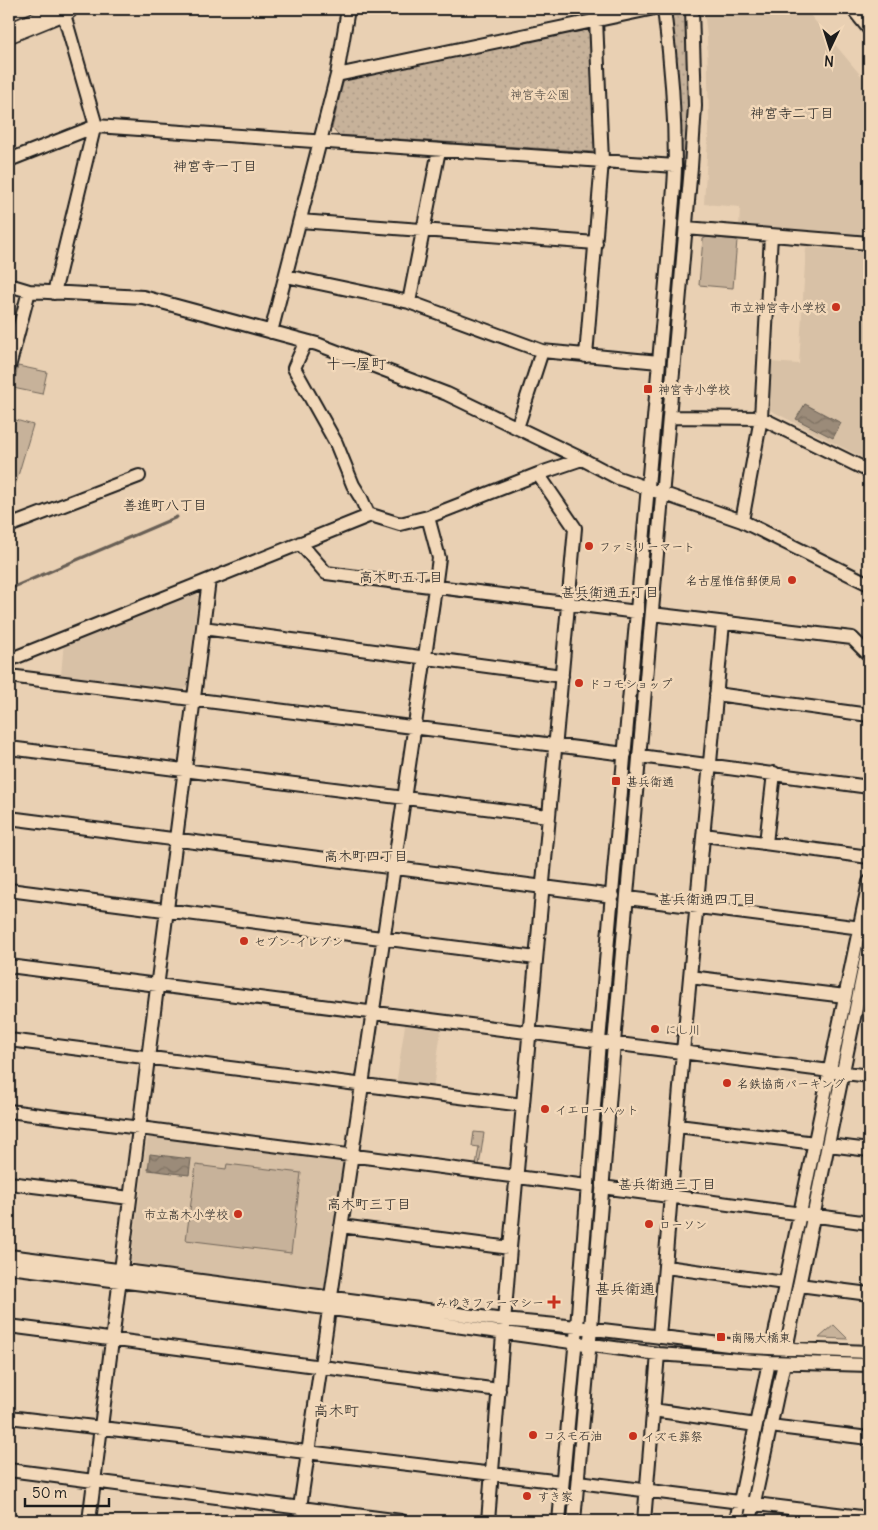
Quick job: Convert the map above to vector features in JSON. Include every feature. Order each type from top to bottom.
[{"type":"highway","points":[[9,32],[66,10]]},
{"type":"street","points":[[271,332],[336,75],[348,9]]},
{"type":"street","points":[[336,75],[595,14],[650,9]]},
{"type":"street","points":[[559,1521],[675,166],[671,60],[664,9]]},
{"type":"street","points":[[574,1521],[686,228],[695,106],[692,9]]},
{"type":"street","points":[[853,9],[869,29]]},
{"type":"street","points":[[54,293],[95,127],[66,10]]},
{"type":"street","points":[[586,356],[602,161],[595,14]]},
{"type":"street","points":[[9,160],[95,127],[675,166]]},
{"type":"street","points":[[409,302],[439,150]]},
{"type":"street","points":[[300,222],[596,242]]},
{"type":"street","points":[[686,228],[869,243]]},
{"type":"street","points":[[742,521],[761,418],[771,235]]},
{"type":"street","points":[[286,276],[409,302],[542,352],[659,362]]},
{"type":"street","points":[[9,285],[29,291],[143,298],[306,341],[446,394],[618,478],[742,521],[869,584]]},
{"type":"street","points":[[9,367],[29,291]]},
{"type":"street","points":[[306,341],[294,368],[336,443],[353,485],[369,516]]},
{"type":"street","points":[[517,428],[542,352]]},
{"type":"street","points":[[669,417],[761,418],[869,471]]},
{"type":"street","points":[[9,660],[369,516],[372,515],[400,524],[428,517],[582,459]]},
{"type":"street","points":[[488,1521],[510,1248],[575,528],[538,474]]},
{"type":"street","points":[[9,526],[139,476]]},
{"type":"street","points":[[299,1515],[439,558],[428,517]]},
{"type":"street","points":[[300,543],[326,573],[637,612]]},
{"type":"street","points":[[89,1521],[209,580]]},
{"type":"street","points":[[652,614],[852,638],[869,655]]},
{"type":"street","points":[[660,1337],[683,1052],[723,623]]},
{"type":"street","points":[[203,628],[562,676]]},
{"type":"street","points":[[9,676],[556,747],[625,754]]},
{"type":"street","points":[[716,694],[869,715]]},
{"type":"street","points":[[9,748],[548,816]]},
{"type":"street","points":[[640,756],[869,787]]},
{"type":"street","points":[[766,843],[774,774]]},
{"type":"street","points":[[9,818],[613,896]]},
{"type":"street","points":[[704,835],[869,857]]},
{"type":"street","points":[[772,1348],[785,1283],[829,1145],[845,996],[863,929],[869,882]]},
{"type":"street","points":[[9,890],[384,940],[536,958]]},
{"type":"street","points":[[628,898],[863,929]]},
{"type":"street","points":[[786,1349],[799,1284],[815,1143],[836,1072],[869,945]]},
{"type":"street","points":[[9,966],[869,1076]]},
{"type":"street","points":[[690,977],[845,996]]},
{"type":"street","points":[[9,1040],[523,1105]]},
{"type":"street","points":[[9,1111],[587,1186]]},
{"type":"street","points":[[678,1126],[815,1143]]},
{"type":"street","points":[[829,1145],[869,1150]]},
{"type":"street","points":[[9,1183],[130,1198]]},
{"type":"street","points":[[602,1188],[869,1223]]},
{"type":"street","points":[[341,1226],[510,1248]]},
{"type":"street","points":[[9,1256],[120,1276],[504,1326],[575,1343],[658,1354],[784,1363],[869,1365]]},
{"type":"street","points":[[9,1267],[120,1276]]},
{"type":"street","points":[[666,1267],[785,1283]]},
{"type":"street","points":[[799,1284],[869,1294]]},
{"type":"street","points":[[9,1326],[499,1390]]},
{"type":"street","points":[[504,1326],[592,1328],[772,1348],[869,1352]]},
{"type":"street","points":[[644,1521],[658,1354]]},
{"type":"street","points":[[750,1521],[747,1504],[756,1424],[769,1362]]},
{"type":"street","points":[[736,1521],[747,1504],[770,1426],[784,1363]]},
{"type":"street","points":[[654,1410],[756,1424]]},
{"type":"street","points":[[9,1417],[562,1482]]},
{"type":"street","points":[[770,1426],[869,1438]]},
{"type":"street","points":[[9,1470],[94,1481],[299,1515],[401,1521]]},
{"type":"street","points":[[578,1482],[646,1492],[869,1518]]},
{"type":"shaded area","points":[[704,9],[805,9],[869,85],[869,238],[739,227],[740,207],[704,204],[709,122],[707,37]]},
{"type":"shaded area","name":"市立神宮寺小学校","points":[[806,247],[869,252],[869,461],[768,409],[767,406],[769,362],[799,364]]},
{"type":"shaded area","points":[[196,591],[198,593],[188,686],[182,690],[61,675],[64,642]]},
{"type":"shaded area","points":[[405,1025],[441,1030],[433,1090],[396,1085]]},
{"type":"shaded area","name":"市立高木小学校","points":[[151,1136],[342,1160],[346,1166],[328,1286],[322,1289],[131,1262],[147,1140]]},
{"type":"green space","points":[[670,9],[685,9],[690,70],[690,105],[666,390],[663,389],[680,179]]},
{"type":"green space","name":"神宮寺公園","points":[[589,28],[593,30],[596,150],[593,152],[338,135],[332,128],[343,83],[346,79]]},
{"type":"green space","points":[[707,237],[737,240],[733,288],[699,285],[703,239]]},
{"type":"green space","points":[[18,366],[47,372],[42,394],[13,388]]},
{"type":"green space","points":[[9,418],[33,425],[12,496],[9,495]]},
{"type":"green space","points":[[474,1132],[484,1133],[479,1166],[476,1165],[479,1147],[472,1146]]},
{"type":"green space","points":[[227,1164],[301,1173],[291,1253],[186,1240],[196,1165],[226,1169]]},
{"type":"green space","points":[[834,1325],[848,1339],[819,1338]]},
{"type":"water","points":[[805,404],[841,423],[833,438],[796,419]]},
{"type":"water","points":[[150,1154],[191,1159],[189,1175],[148,1170]]},
{"type":"water","points":[[771,1378],[777,1378],[751,1498],[746,1497]]},
{"type":"waterway","points":[[9,589],[177,517]]},
{"type":"place","name":"市立神宮寺小学校","points":[[836,307]]},
{"type":"place","name":"神宮寺小学校","points":[[648,389]]},
{"type":"place","name":"ファミリーマート","points":[[589,546]]},
{"type":"place","name":"名古屋惟信郵便局","points":[[792,580]]},
{"type":"place","name":"ドコモショップ","points":[[579,683]]},
{"type":"place","name":"甚兵衛通","points":[[616,781]]},
{"type":"place","name":"セブン-イレブン","points":[[244,941]]},
{"type":"place","name":"にし川","points":[[655,1029]]},
{"type":"place","name":"名鉄協商パーキング","points":[[727,1083]]},
{"type":"place","name":"イエローハット","points":[[545,1109]]},
{"type":"place","name":"市立高木小学校","points":[[238,1214]]},
{"type":"place","name":"ローソン","points":[[649,1224]]},
{"type":"place","name":"みゆきファーマシー","points":[[554,1302]]},
{"type":"place","name":"南陽大橋東","points":[[721,1337]]},
{"type":"place","name":"コスモ石油","points":[[533,1435]]},
{"type":"place","name":"イズモ葬祭","points":[[633,1436]]},
{"type":"place","name":"すき家","points":[[527,1496]]},
{"type":"district","name":"神宮寺二丁目","points":[[792,113]]},
{"type":"district","name":"神宮寺一丁目","points":[[215,166]]},
{"type":"district","name":"十一屋町","points":[[356,363]]},
{"type":"district","name":"善進町八丁目","points":[[165,505]]},
{"type":"district","name":"高木町五丁目","points":[[401,577]]},
{"type":"district","name":"甚兵衛通五丁目","points":[[610,592]]},
{"type":"district","name":"高木町四丁目","points":[[366,856]]},
{"type":"district","name":"甚兵衛通四丁目","points":[[707,899]]},
{"type":"district","name":"甚兵衛通三丁目","points":[[667,1184]]},
{"type":"district","name":"高木町三丁目","points":[[369,1204]]},
{"type":"district","name":"甚兵衛通","points":[[625,1288]]},
{"type":"district","name":"高木町","points":[[336,1410]]}]
